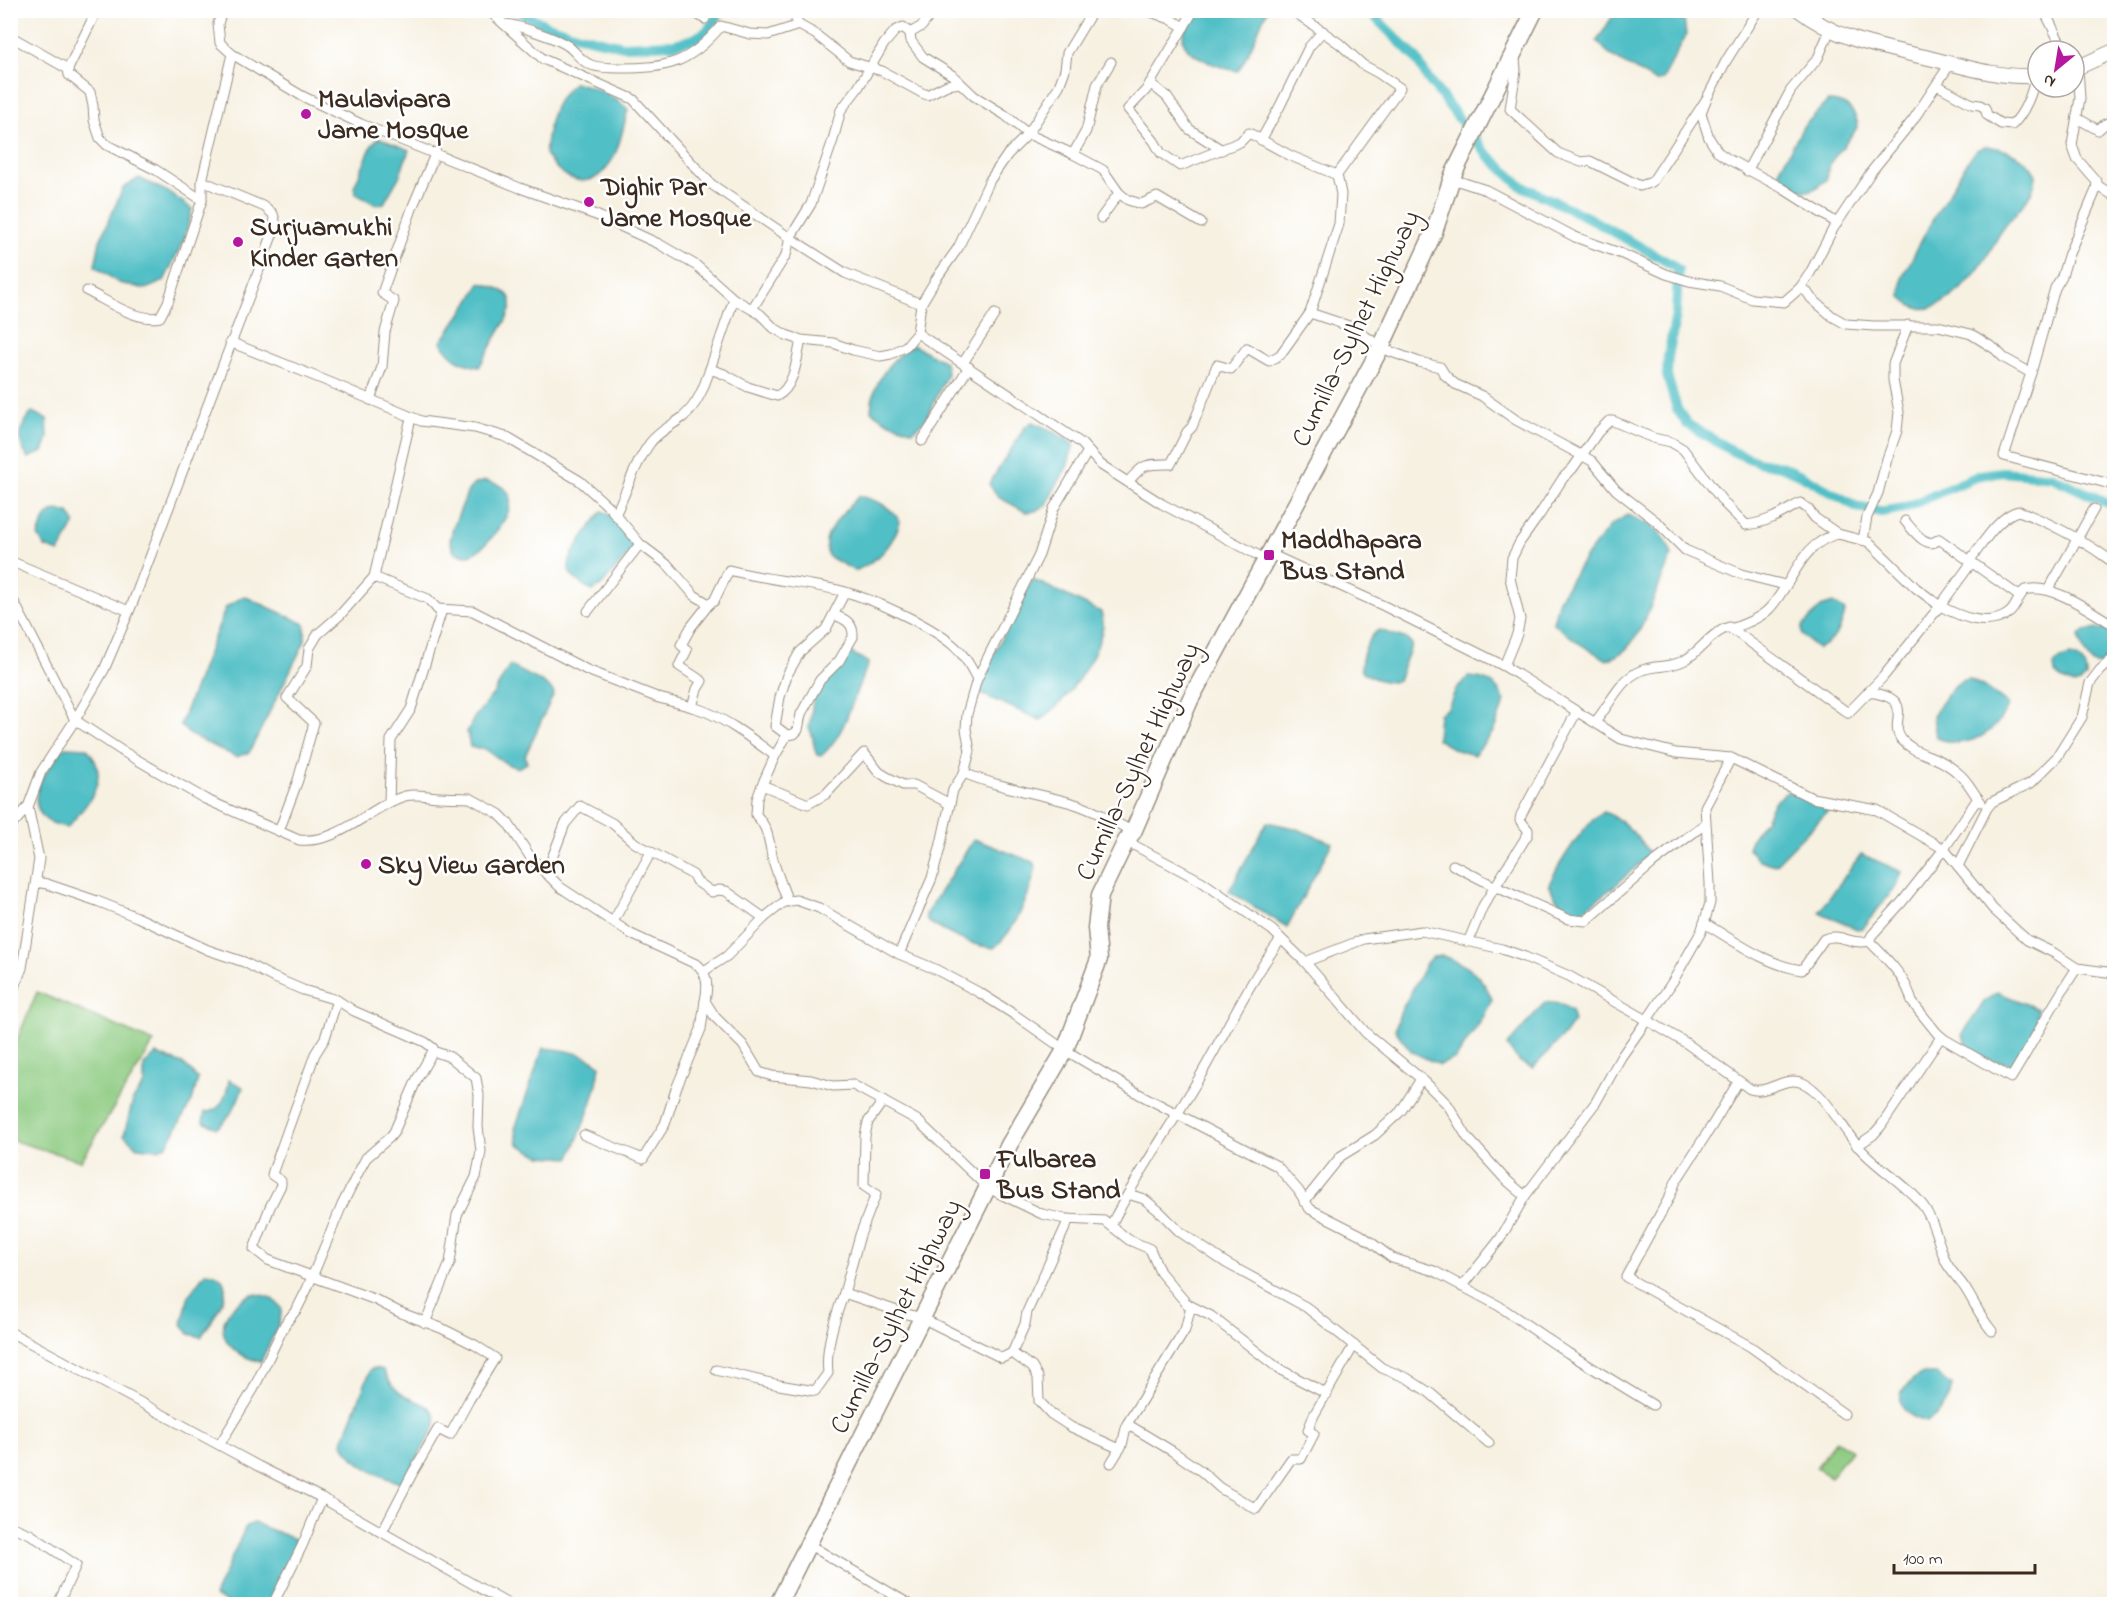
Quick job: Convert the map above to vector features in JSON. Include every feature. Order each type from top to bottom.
[{"type":"highway","name":"Cumilla-Sylhet Highway","points":[[778,1605],[1009,1145],[1065,1050],[1099,958],[1096,928],[1100,895],[1130,836],[1190,700],[1381,347],[1434,232],[1453,177],[1535,10]]},
{"type":"street","points":[[97,10],[68,69],[69,75],[90,92],[94,120],[100,138],[107,145],[156,170],[202,200]]},
{"type":"street","points":[[222,10],[218,24],[220,43],[232,54],[302,96],[362,124],[632,231],[697,266],[734,299],[760,314],[774,328],[801,339],[833,343],[880,356],[891,354],[906,346],[917,333],[921,304],[958,248],[990,180],[1008,154],[1028,134],[1059,86],[1065,70],[1067,52],[1093,10]]},
{"type":"street","points":[[488,10],[543,59],[633,99],[711,184],[790,238],[845,273],[921,304]]},
{"type":"street","points":[[691,10],[705,19]]},
{"type":"street","points":[[798,10],[796,21],[799,25],[815,34],[849,61],[882,71],[927,95],[947,85],[960,83]]},
{"type":"street","points":[[910,33],[922,26],[934,10]]},
{"type":"street","points":[[1146,10],[1184,27]]},
{"type":"street","points":[[1194,10],[1150,83],[1128,109],[1161,153],[1180,166],[1240,142],[1249,133],[1291,156],[1337,175]]},
{"type":"street","points":[[1128,482],[1141,467],[1171,464],[1187,432],[1192,427],[1217,365],[1231,369],[1246,348],[1269,361],[1280,355],[1310,313],[1319,281],[1337,235],[1341,200],[1337,175],[1400,88],[1363,66],[1323,31],[1292,10]]},
{"type":"street","points":[[1515,51],[1516,70],[1510,109],[1558,153],[1581,162],[1590,161],[1640,186],[1652,182],[1658,174],[1706,99],[1726,61],[1758,10]]},
{"type":"street","points":[[1799,10],[1830,30],[1872,46],[1976,70],[2026,77]]},
{"type":"street","points":[[2044,10],[2058,39]]},
{"type":"street","points":[[504,24],[515,24],[568,46],[582,61],[592,66],[630,68],[657,68],[675,63],[689,55],[721,26],[750,34],[768,35],[799,25]]},
{"type":"street","points":[[752,309],[786,255],[790,238],[810,204],[841,110],[895,31],[903,27],[910,33],[911,41],[923,57],[952,75],[974,96],[992,106],[1028,134],[1103,170],[1119,193],[1128,200],[1141,204],[1157,197],[1201,223]]},
{"type":"street","points":[[1747,171],[1791,90],[1818,58],[1830,30]]},
{"type":"street","points":[[1261,140],[1280,108],[1309,47],[1323,31]]},
{"type":"street","points":[[10,36],[68,69]]},
{"type":"street","points":[[2086,64],[2115,51]]},
{"type":"street","points":[[87,291],[136,315],[152,319],[160,317],[202,200],[202,181],[232,54]]},
{"type":"street","points":[[1073,154],[1086,131],[1097,85],[1111,62]]},
{"type":"street","points":[[1453,177],[1486,190],[1575,237],[1622,254],[1645,266],[1689,281],[1720,286],[1741,296],[1784,302],[1800,288],[1826,240],[1871,172],[1902,136],[1950,64]]},
{"type":"street","points":[[1150,83],[1167,98],[1190,129],[1222,150]]},
{"type":"street","points":[[1937,85],[1972,104],[1985,108],[1987,115],[2001,124],[2012,125],[2017,121],[2028,99]]},
{"type":"street","points":[[1706,99],[1701,113],[1713,147],[1718,152],[1747,171],[1790,192],[1838,223]]},
{"type":"street","points":[[2080,99],[2078,118],[2072,139],[2074,153],[2097,185],[2091,207],[2055,288],[2004,456],[2115,485]]},
{"type":"street","points":[[2078,118],[2097,130],[2105,123],[2115,120]]},
{"type":"street","points":[[370,400],[382,367],[385,332],[394,301],[382,293],[413,206],[436,152]]},
{"type":"street","points":[[10,827],[28,807],[41,772],[104,670],[276,225],[273,214],[265,207],[202,181]]},
{"type":"street","points":[[2097,185],[2115,196]]},
{"type":"street","points":[[1101,218],[1119,193]]},
{"type":"street","points":[[1800,288],[1808,292],[1811,298],[1832,316],[1846,324],[1938,326],[1971,334],[1995,349],[2004,358],[2031,373]]},
{"type":"street","points":[[615,515],[630,478],[649,444],[683,416],[701,394],[734,299]]},
{"type":"street","points":[[1310,313],[1350,326],[1381,347],[1419,362],[1440,367],[1455,384],[1482,396],[1516,420],[1592,461],[1616,490],[1657,522],[1685,550],[1708,562],[1741,574],[1785,585]]},
{"type":"street","points":[[922,441],[995,314]]},
{"type":"street","points":[[1863,540],[1867,517],[1878,493],[1897,431],[1899,412],[1893,380],[1893,364],[1908,325]]},
{"type":"street","points":[[917,333],[1081,442],[1101,465],[1162,504],[1266,556],[1384,606],[1504,666],[1621,739],[1676,753],[1731,758],[1812,798],[1877,810],[1944,849],[1993,909],[2027,940],[2054,953],[2077,968],[2115,973]]},
{"type":"street","points":[[710,369],[748,387],[777,396],[782,394],[792,377],[801,339]]},
{"type":"street","points":[[230,342],[421,422],[475,428],[506,437],[580,481],[615,515],[640,544],[669,566],[694,595],[709,604]]},
{"type":"street","points":[[279,831],[298,780],[314,723],[287,698],[307,666],[309,650],[318,634],[340,615],[374,577],[411,418]]},
{"type":"street","points":[[1504,666],[1517,634],[1520,619],[1510,578],[1512,558],[1520,542],[1563,478],[1605,423],[1613,421],[1653,438],[1671,442],[1683,449],[1724,503],[1746,525],[1759,524],[1800,503],[1815,518],[1838,534],[1863,540],[1875,547],[1916,588],[1940,606],[1963,618],[1986,620],[2010,613],[2019,596],[2025,590],[2033,587],[2048,590],[2069,599],[2115,625]]},
{"type":"street","points":[[899,954],[932,878],[953,790],[964,772],[970,751],[966,729],[967,714],[977,679],[1039,555],[1054,508],[1088,451]]},
{"type":"street","points":[[2048,590],[2094,509]]},
{"type":"street","points":[[1595,722],[1623,683],[1637,672],[1668,667],[1683,661],[1720,630],[1729,627],[1848,713],[1890,668],[1940,606],[2002,520],[2013,512],[2019,511],[2061,528],[2115,562]]},
{"type":"street","points":[[1905,522],[1924,541],[1931,543],[1936,542],[1939,538],[2019,596]]},
{"type":"street","points":[[1731,629],[1764,614],[1816,542],[1838,534]]},
{"type":"street","points":[[588,611],[640,544]]},
{"type":"street","points":[[10,561],[129,610]]},
{"type":"street","points":[[692,707],[702,681],[679,666],[687,650],[681,645],[691,627],[714,601],[729,570],[758,578],[779,578],[845,592],[903,616],[948,641],[960,651],[977,679]]},
{"type":"street","points":[[374,577],[428,599],[441,613],[411,709],[391,740],[389,802]]},
{"type":"street","points":[[834,615],[845,618],[850,624],[853,637],[839,661],[820,680],[801,714],[798,730],[794,735],[787,735],[775,726],[787,675],[800,652],[826,629],[845,592]]},
{"type":"street","points":[[10,594],[75,720],[122,751],[205,799],[299,840],[310,842],[326,838],[389,802],[407,795],[470,798],[499,814],[508,823],[531,858],[560,887],[613,922],[663,950],[698,965],[704,971],[708,988],[701,1029],[676,1089],[665,1124],[644,1159],[584,1135]]},
{"type":"street","points":[[437,609],[473,611],[586,669],[659,698],[708,712],[758,741],[775,756]]},
{"type":"street","points":[[1958,866],[1992,802],[2031,783],[2057,758],[2082,717],[2090,683],[2100,670],[2115,658]]},
{"type":"street","points":[[1868,692],[1883,694],[1891,698],[1900,715],[1897,731],[1899,737],[1915,750],[1934,758],[1960,774],[1987,808]]},
{"type":"street","points":[[1468,942],[1494,886],[1528,834],[1528,830],[1520,819],[1521,815],[1577,711]]},
{"type":"street","points":[[787,735],[762,785],[757,799],[756,815],[763,823],[769,838],[773,860],[788,902]]},
{"type":"street","points":[[762,785],[808,804],[826,794],[864,753],[872,765],[886,777],[898,783],[914,785],[950,804]]},
{"type":"street","points":[[1462,1287],[1500,1239],[1525,1196],[1596,1102],[1621,1057],[1673,981],[1704,922],[1710,903],[1705,807],[1731,758]]},
{"type":"street","points":[[964,772],[989,783],[1075,804],[1101,814],[1130,836],[1272,930],[1305,962],[1366,1033],[1448,1105],[1467,1137],[1487,1160],[1525,1196]]},
{"type":"street","points":[[1704,922],[1771,961],[1786,968],[1802,970],[1824,939],[1830,936],[1860,944],[1869,941],[1944,849],[1978,798]]},
{"type":"street","points":[[546,874],[565,824],[580,806],[612,823],[635,843],[693,875],[696,881],[712,892],[726,891],[764,918]]},
{"type":"street","points":[[10,998],[22,968],[39,859],[28,807]]},
{"type":"street","points":[[1453,865],[1568,919],[1586,921],[1653,863],[1705,824]]},
{"type":"street","points":[[613,922],[651,852]]},
{"type":"street","points":[[36,882],[97,901],[137,917],[208,950],[244,962],[303,990],[336,1000],[354,1011],[434,1048],[417,1078],[394,1132],[366,1158],[338,1214],[297,1309],[285,1324],[253,1390],[220,1444]]},
{"type":"street","points":[[704,971],[726,956],[764,918],[788,902],[796,900],[819,908],[899,954],[980,993],[1065,1050],[1177,1114],[1277,1166],[1298,1190],[1310,1209],[1361,1235],[1392,1258],[1434,1271],[1499,1306],[1568,1353],[1653,1406]]},
{"type":"street","points":[[1305,962],[1364,939],[1422,931],[1502,949],[1569,975],[1686,1043],[1738,1082],[1759,1092],[1785,1082],[1801,1082],[1822,1100],[1871,1161],[1922,1205],[1947,1265],[1992,1330]]},
{"type":"street","points":[[1111,1225],[1230,1024],[1251,982],[1281,939]]},
{"type":"street","points":[[1869,941],[1892,966],[1911,996],[1912,1002],[1941,1037],[2011,1078],[2077,968]]},
{"type":"street","points":[[336,1000],[325,1038],[315,1054],[273,1171],[272,1175],[281,1181],[281,1185],[254,1249],[268,1260],[376,1300],[475,1345],[495,1358],[450,1435],[438,1429],[412,1473],[382,1532]]},
{"type":"street","points":[[705,1001],[716,1017],[743,1045],[759,1072],[772,1076],[811,1080],[833,1086],[853,1085],[916,1120],[988,1188],[1042,1214],[1070,1219],[1105,1221],[1129,1240],[1150,1249],[1160,1272],[1187,1304],[1211,1316],[1279,1369],[1327,1394]]},
{"type":"street","points":[[1857,1146],[1881,1126],[1941,1037]]},
{"type":"street","points":[[425,1323],[450,1263],[457,1215],[476,1177],[481,1151],[478,1126],[479,1095],[476,1078],[450,1057],[433,1051]]},
{"type":"street","points":[[1304,1202],[1341,1156],[1375,1135],[1401,1112],[1421,1079]]},
{"type":"street","points":[[1738,1082],[1676,1181],[1626,1277],[1751,1347],[1845,1414]]},
{"type":"street","points":[[716,1370],[800,1390],[815,1391],[828,1373],[826,1361],[835,1318],[860,1235],[876,1194],[864,1186],[865,1136],[868,1122],[883,1101]]},
{"type":"street","points":[[1128,1194],[1144,1199],[1159,1210],[1180,1232],[1236,1269],[1306,1307],[1382,1368],[1407,1378],[1430,1393],[1489,1443]]},
{"type":"street","points":[[844,1293],[922,1318],[1002,1358],[1012,1353],[1027,1312],[1070,1219]]},
{"type":"street","points":[[1111,1463],[1120,1449],[1127,1424],[1181,1337],[1191,1306]]},
{"type":"street","points":[[10,1332],[322,1498],[508,1605]]},
{"type":"street","points":[[1127,1424],[1172,1451],[1201,1471],[1220,1488],[1256,1509],[1291,1459],[1301,1459],[1314,1434],[1308,1430],[1310,1424],[1354,1345]]},
{"type":"street","points":[[1012,1353],[1032,1367],[1038,1377],[1039,1401],[1051,1414],[1071,1427],[1120,1449]]},
{"type":"street","points":[[273,1605],[302,1546],[322,1498]]},
{"type":"street","points":[[10,1526],[30,1534],[76,1565],[58,1605]]},
{"type":"street","points":[[808,1544],[909,1605]]},
{"type":"green space","points":[[37,992],[154,1042],[81,1161],[11,1140],[11,1054]]},
{"type":"green space","points":[[1836,1440],[1851,1450],[1831,1477],[1816,1468]]},
{"type":"water","points":[[1195,11],[1267,11],[1238,71],[1223,68],[1196,56],[1189,50],[1183,37]]},
{"type":"water","points":[[1616,11],[1669,11],[1684,20],[1686,35],[1663,79],[1656,82],[1610,55],[1597,41]]},
{"type":"water","points":[[573,83],[602,92],[628,109],[615,154],[607,167],[590,180],[581,181],[562,173],[545,154],[555,107]]},
{"type":"water","points":[[1828,101],[1840,103],[1849,108],[1855,116],[1858,127],[1830,163],[1826,180],[1814,189],[1796,190],[1784,182],[1778,173],[1803,127]]},
{"type":"water","points":[[379,138],[409,150],[399,177],[384,203],[377,205],[356,194],[354,187],[372,145]]},
{"type":"water","points":[[1985,146],[2008,151],[2027,163],[2036,175],[2032,190],[2024,204],[2000,233],[1982,264],[1961,289],[1942,303],[1932,307],[1912,306],[1901,297],[1902,278],[1929,226],[1968,161],[1975,151]]},
{"type":"water","points":[[139,178],[170,193],[192,209],[185,237],[164,281],[146,289],[119,283],[95,266],[100,241],[123,188]]},
{"type":"water","points":[[480,283],[507,294],[511,304],[506,320],[479,367],[457,359],[441,342]]},
{"type":"water","points":[[913,345],[945,362],[947,374],[926,419],[913,431],[888,422],[871,411],[875,391],[883,373],[896,357]]},
{"type":"water","points":[[32,412],[47,419],[48,438],[43,452],[28,458],[21,445],[20,434]]},
{"type":"water","points":[[1032,422],[1074,444],[1067,467],[1045,506],[1026,512],[998,497],[989,484],[1025,427]]},
{"type":"water","points":[[486,481],[507,491],[510,507],[506,516],[494,535],[479,550],[467,555],[454,552],[450,541],[468,491],[474,484]]},
{"type":"water","points":[[859,496],[882,505],[900,522],[893,539],[884,552],[855,571],[828,556],[826,543],[835,523]]},
{"type":"water","points":[[57,510],[69,513],[75,523],[59,552],[45,547],[38,536],[47,517]]},
{"type":"water","points":[[602,511],[617,521],[636,546],[602,585],[592,591],[570,573],[570,559]]},
{"type":"water","points":[[1627,515],[1656,529],[1666,541],[1672,556],[1636,636],[1629,647],[1607,660],[1580,644],[1553,623],[1559,599],[1584,559],[1610,526]]},
{"type":"water","points":[[1032,579],[1101,612],[1103,623],[1095,651],[1079,679],[1060,703],[1040,720],[981,694],[978,685]]},
{"type":"water","points":[[244,596],[305,624],[305,641],[249,753],[236,757],[190,735],[180,725],[226,607]]},
{"type":"water","points":[[1833,603],[1845,611],[1842,624],[1833,638],[1818,649],[1802,635],[1802,627],[1821,607]]},
{"type":"water","points":[[2111,627],[2114,629],[2114,649],[2100,665],[2092,663],[2085,654],[2079,637],[2085,631]]},
{"type":"water","points":[[1379,630],[1407,639],[1412,644],[1398,680],[1394,682],[1376,679],[1361,669],[1366,647],[1371,637]]},
{"type":"water","points":[[850,652],[869,663],[838,736],[821,756],[817,755],[809,728],[814,695],[820,685]]},
{"type":"water","points":[[2070,656],[2080,661],[2086,673],[2086,677],[2080,683],[2074,685],[2055,673],[2054,665]]},
{"type":"water","points":[[510,665],[545,684],[554,693],[525,756],[527,763],[517,768],[485,749],[470,747],[467,732]]},
{"type":"water","points":[[1468,677],[1491,683],[1505,701],[1493,732],[1474,755],[1456,750],[1437,739],[1439,714],[1448,708],[1456,689]]},
{"type":"water","points":[[1969,679],[2009,705],[1995,726],[1982,736],[1959,743],[1936,737],[1933,716],[1952,688]]},
{"type":"water","points":[[65,747],[87,748],[98,770],[95,790],[67,828],[45,819],[36,801],[37,791],[46,772]]},
{"type":"water","points":[[1787,792],[1809,798],[1828,811],[1775,865],[1757,859],[1748,848],[1752,837],[1765,820],[1774,802]]},
{"type":"water","points":[[1603,812],[1623,823],[1650,854],[1616,885],[1581,912],[1575,911],[1560,903],[1549,884],[1581,834]]},
{"type":"water","points":[[1267,822],[1294,828],[1332,843],[1287,927],[1229,891]]},
{"type":"water","points":[[974,839],[1033,862],[1036,867],[1021,911],[1009,932],[994,948],[959,939],[927,921],[926,914]]},
{"type":"water","points":[[1861,854],[1902,872],[1896,886],[1863,928],[1857,929],[1819,912]]},
{"type":"water","points":[[1443,956],[1460,963],[1479,977],[1492,999],[1483,1018],[1456,1058],[1440,1065],[1412,1052],[1395,1030],[1400,1013],[1427,962],[1433,957]]},
{"type":"water","points":[[1997,992],[2038,1009],[2030,1039],[2011,1064],[1982,1057],[1971,1049],[1962,1035],[1984,1002]]},
{"type":"water","points":[[1545,1002],[1560,1004],[1571,1010],[1574,1021],[1533,1068],[1520,1062],[1507,1046]]},
{"type":"water","points":[[543,1048],[581,1055],[600,1065],[592,1101],[570,1158],[540,1156],[518,1144],[515,1129]]},
{"type":"water","points":[[156,1054],[185,1065],[198,1079],[192,1101],[167,1145],[158,1149],[137,1147],[124,1135],[133,1100],[144,1084],[144,1065]]},
{"type":"water","points":[[229,1080],[243,1087],[230,1115],[217,1128],[203,1122],[205,1112],[220,1106]]},
{"type":"water","points":[[205,1273],[219,1276],[224,1282],[225,1289],[220,1306],[201,1337],[189,1334],[182,1324],[189,1295]]},
{"type":"water","points":[[252,1294],[269,1297],[282,1309],[261,1362],[234,1350],[224,1332],[224,1322],[229,1312],[238,1302]]},
{"type":"water","points":[[371,1369],[383,1370],[393,1386],[403,1395],[429,1408],[436,1419],[435,1427],[405,1479],[400,1483],[367,1468],[353,1458],[342,1443]]},
{"type":"water","points":[[1921,1374],[1936,1374],[1952,1385],[1944,1406],[1927,1422],[1908,1413],[1901,1401],[1905,1388]]},
{"type":"water","points":[[254,1523],[295,1539],[298,1549],[268,1604],[229,1604],[214,1596],[246,1526]]},
{"type":"waterway","points":[[517,10],[545,25],[623,46],[674,44],[694,39],[707,31],[722,10]]},
{"type":"waterway","points":[[1368,10],[1416,58],[1428,79],[1486,153],[1520,185],[1587,217],[1678,270],[1676,314],[1667,376],[1677,409],[1687,424],[1734,452],[1758,462],[1781,466],[1857,507],[1881,512],[1904,508],[1980,475],[2003,472],[2052,477],[2114,506]]},
{"type":"place","name":"Maulavipara Jame Mosque","points":[[306,114]]},
{"type":"place","name":"Dighir Par Jame Mosque","points":[[589,202]]},
{"type":"place","name":"Surjuamukhi Kinder Garten","points":[[238,242]]},
{"type":"place","name":"Maddhapara Bus Stand","points":[[1269,555]]},
{"type":"place","name":"Sky View Garden","points":[[366,864]]},
{"type":"place","name":"Fulbarea Bus Stand","points":[[985,1174]]}]
